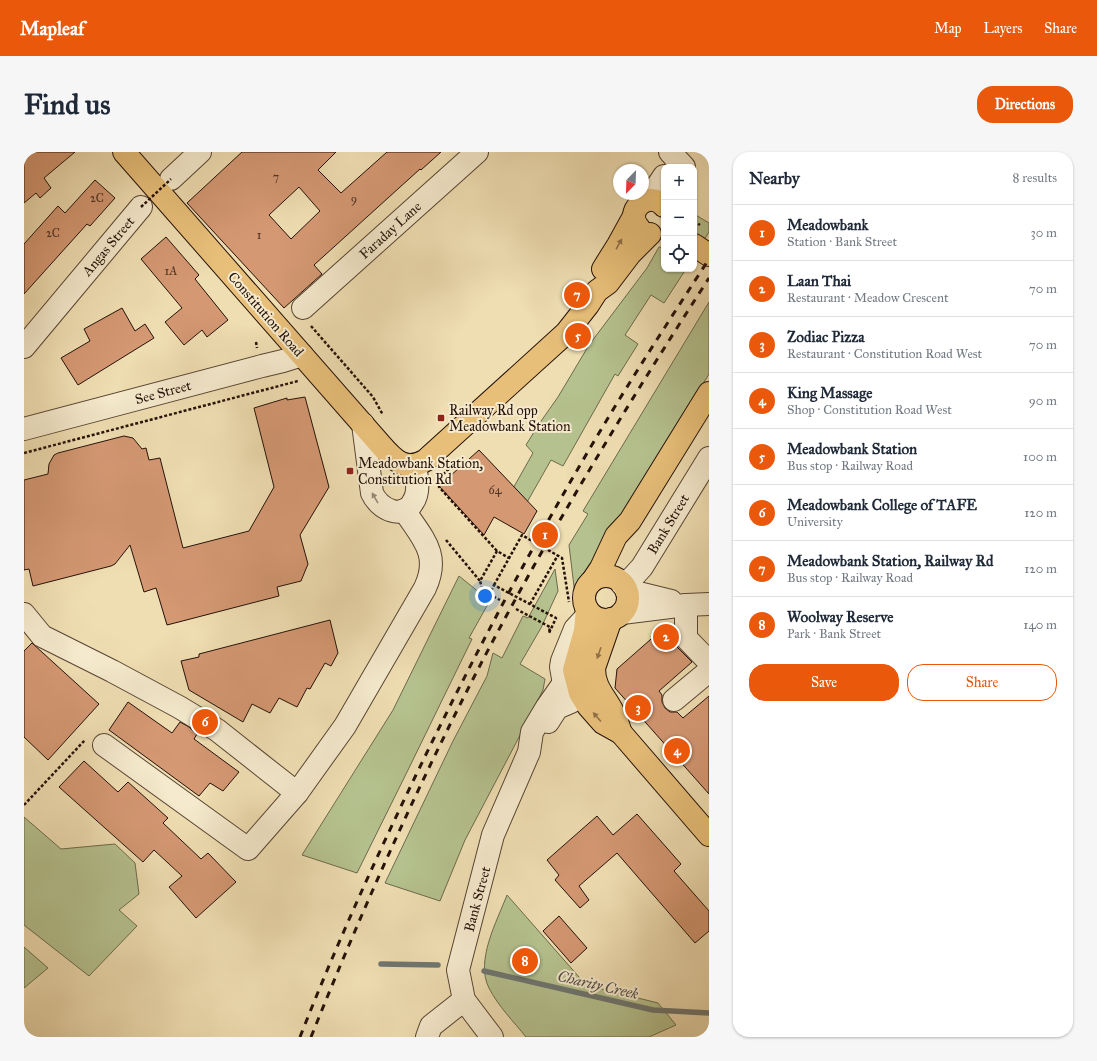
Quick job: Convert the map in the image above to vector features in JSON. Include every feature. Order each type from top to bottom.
[{"type":"main road","name":"Constitution Road","points":[[124,152],[395,460],[409,466],[416,466]]},
{"type":"main road","points":[[648,207],[634,221],[645,233],[658,232]]},
{"type":"main road","points":[[597,291],[598,278],[618,245],[648,207]]},
{"type":"main road","points":[[416,466],[426,460],[558,341],[577,321],[597,291],[608,283],[630,254],[658,232]]},
{"type":"main road","points":[[697,247],[709,255]]},
{"type":"main road","points":[[709,393],[630,521],[616,536],[601,568],[586,590],[581,611],[585,631],[576,664],[588,706],[603,723],[621,733],[709,835]]},
{"type":"main road","points":[[582,683],[594,668],[597,657],[616,616],[626,607],[628,601],[622,584],[618,556],[630,521]]},
{"type":"main road","points":[[593,580],[605,576],[622,584]]},
{"type":"main road","points":[[581,611],[603,620],[616,616]]},
{"type":"street","points":[[171,179],[200,152]]},
{"type":"street","name":"Faraday Lane","points":[[303,308],[477,152]]},
{"type":"street","points":[[648,207],[678,161]]},
{"type":"street","name":"Angas Street","points":[[24,347],[141,207]]},
{"type":"street","name":"See Street","points":[[24,429],[302,355]]},
{"type":"street","points":[[363,424],[372,493],[374,499],[380,506],[386,510],[393,511],[404,510],[410,507],[415,498],[417,484],[416,466]]},
{"type":"street","name":"Bank Street","points":[[622,584],[632,578],[642,567],[709,458]]},
{"type":"street","points":[[104,745],[248,849],[296,793],[345,726],[430,578],[432,568],[431,556],[426,544],[404,510]]},
{"type":"street","points":[[622,584],[686,605]]},
{"type":"street","points":[[616,616],[686,605],[709,604]]},
{"type":"street","points":[[686,605],[686,638],[709,662]]},
{"type":"street","points":[[24,614],[42,636],[112,671],[179,707],[217,730],[296,793]]},
{"type":"street","points":[[674,700],[709,671]]},
{"type":"street","name":"Bank Street","points":[[464,1000],[458,970],[493,835],[529,752],[541,736],[553,712],[557,708],[571,702],[582,683]]},
{"type":"street","points":[[427,1037],[431,1026],[464,1000],[492,1037]]},
{"type":"path","name":"Angas Street","points":[[141,207],[171,179]]},
{"type":"path","points":[[303,308],[305,320],[373,397],[383,417]]},
{"type":"path","points":[[24,453],[270,389]]},
{"type":"path","points":[[460,459],[440,477],[439,487],[497,551],[509,558]]},
{"type":"path","points":[[488,594],[487,600],[522,535],[532,541]]},
{"type":"path","points":[[445,538],[480,581],[483,591],[500,600]]},
{"type":"path","points":[[548,550],[562,558],[581,611]]},
{"type":"path","points":[[480,581],[497,551]]},
{"type":"path","points":[[530,604],[558,555]]},
{"type":"path","points":[[494,585],[556,618],[549,633],[550,627],[516,609]]},
{"type":"path","points":[[24,805],[91,734],[104,745]]},
{"type":"green space","points":[[697,216],[709,223],[709,232],[697,251]]},
{"type":"green space","points":[[659,247],[661,247],[661,272],[684,272],[664,303],[651,295],[625,335],[638,344],[618,376],[615,374],[563,466],[551,460],[513,527],[510,526],[512,523],[498,515],[533,453],[526,445],[558,397],[589,345],[647,268]]},
{"type":"green space","points":[[709,302],[709,374],[622,515],[589,574],[575,595],[569,545],[588,514],[583,511]]},
{"type":"green space","points":[[555,569],[558,591],[541,628],[520,664],[545,679],[543,690],[465,840],[440,901],[385,883],[453,741],[487,676],[493,653],[502,658],[523,616],[528,618]]},
{"type":"green space","points":[[459,576],[485,597],[482,602],[488,604],[469,638],[472,639],[357,873],[302,855],[393,710]]},
{"type":"green space","points":[[24,817],[61,849],[115,844],[135,863],[139,894],[119,910],[137,926],[89,976],[24,925]]},
{"type":"green space","points":[[507,895],[586,985],[658,1003],[676,1025],[649,1037],[526,1037],[497,1001],[489,988],[485,977],[484,966],[489,941]]},
{"type":"green space","points":[[24,947],[48,968],[24,988]]},
{"type":"building","points":[[31,152],[75,152],[44,178],[51,188],[40,198],[36,193],[24,203],[24,158]]},
{"type":"building","points":[[242,152],[336,152],[318,170],[341,193],[387,152],[441,152],[421,170],[420,169],[314,265],[322,274],[284,308],[187,203]],"holes":[[[299,187],[320,211],[291,239],[269,215]]]},
{"type":"building","points":[[95,180],[115,198],[90,226],[87,224],[24,294],[24,244],[58,206],[65,213]]},
{"type":"building","points":[[166,237],[199,275],[195,279],[228,320],[207,337],[202,330],[184,345],[165,322],[182,308],[141,259]]},
{"type":"building","points":[[122,308],[135,331],[145,324],[154,338],[78,385],[61,358],[90,341],[84,329]]},
{"type":"building","points":[[305,397],[329,487],[300,535],[308,564],[301,581],[277,587],[279,596],[167,625],[156,588],[144,592],[130,545],[115,564],[111,566],[33,586],[29,569],[24,570],[24,480],[48,474],[49,464],[54,455],[124,436],[133,438],[142,449],[146,448],[149,460],[160,458],[183,548],[249,531],[274,487],[254,408],[287,398],[287,400]]},
{"type":"building","points":[[479,450],[537,511],[524,534],[494,517],[484,535],[439,486]]},
{"type":"building","points":[[330,620],[338,653],[331,666],[325,663],[310,689],[307,688],[297,707],[279,698],[270,713],[252,704],[243,722],[189,690],[181,661],[199,657],[199,654]]},
{"type":"building","points":[[667,625],[674,632],[674,639],[677,647],[692,662],[659,691],[662,695],[662,702],[665,708],[670,712],[677,712],[683,718],[709,696],[709,794],[615,688],[617,669]]},
{"type":"building","points":[[32,643],[99,704],[48,760],[24,737],[24,651]]},
{"type":"building","points":[[128,702],[172,733],[180,722],[189,727],[197,734],[194,739],[239,772],[223,791],[210,783],[199,796],[109,730]]},
{"type":"building","points":[[84,761],[118,792],[128,782],[168,818],[163,823],[201,859],[208,853],[236,882],[196,918],[169,887],[182,876],[154,850],[143,862],[59,787]]},
{"type":"building","points":[[637,814],[681,864],[674,871],[709,911],[709,931],[695,943],[617,853],[579,886],[589,900],[580,908],[555,880],[559,875],[547,860],[597,816],[613,835]]},
{"type":"building","points":[[559,916],[587,948],[571,963],[543,931]]},
{"type":"waterway","points":[[381,964],[438,965]]},
{"type":"waterway","name":"Charity Creek","points":[[484,971],[653,1010],[709,1013]]},
{"type":"railway","points":[[300,1037],[347,923],[381,849],[434,738],[495,618],[605,423],[709,259]]},
{"type":"railway","points":[[311,1037],[388,856],[429,767],[500,627],[586,476],[709,278]]},
{"type":"place","name":"Meadowbank Station, Railway Rd","points":[[577,295]]},
{"type":"place","name":"Meadowbank Station","points":[[578,336]]},
{"type":"place","name":"Railway Rd opp Meadowbank Station","points":[[441,418]]},
{"type":"place","name":"Meadowbank Station, Constitution Rd","points":[[350,471]]},
{"type":"place","name":"Meadowbank","points":[[545,535]]},
{"type":"place","name":"Laan Thai","points":[[666,637]]},
{"type":"place","name":"Zodiac Pizza","points":[[638,708]]},
{"type":"place","name":"Meadowbank College of TAFE","points":[[205,722]]},
{"type":"place","name":"King Massage","points":[[677,751]]},
{"type":"place","name":"Woolway Reserve","points":[[525,961]]}]
